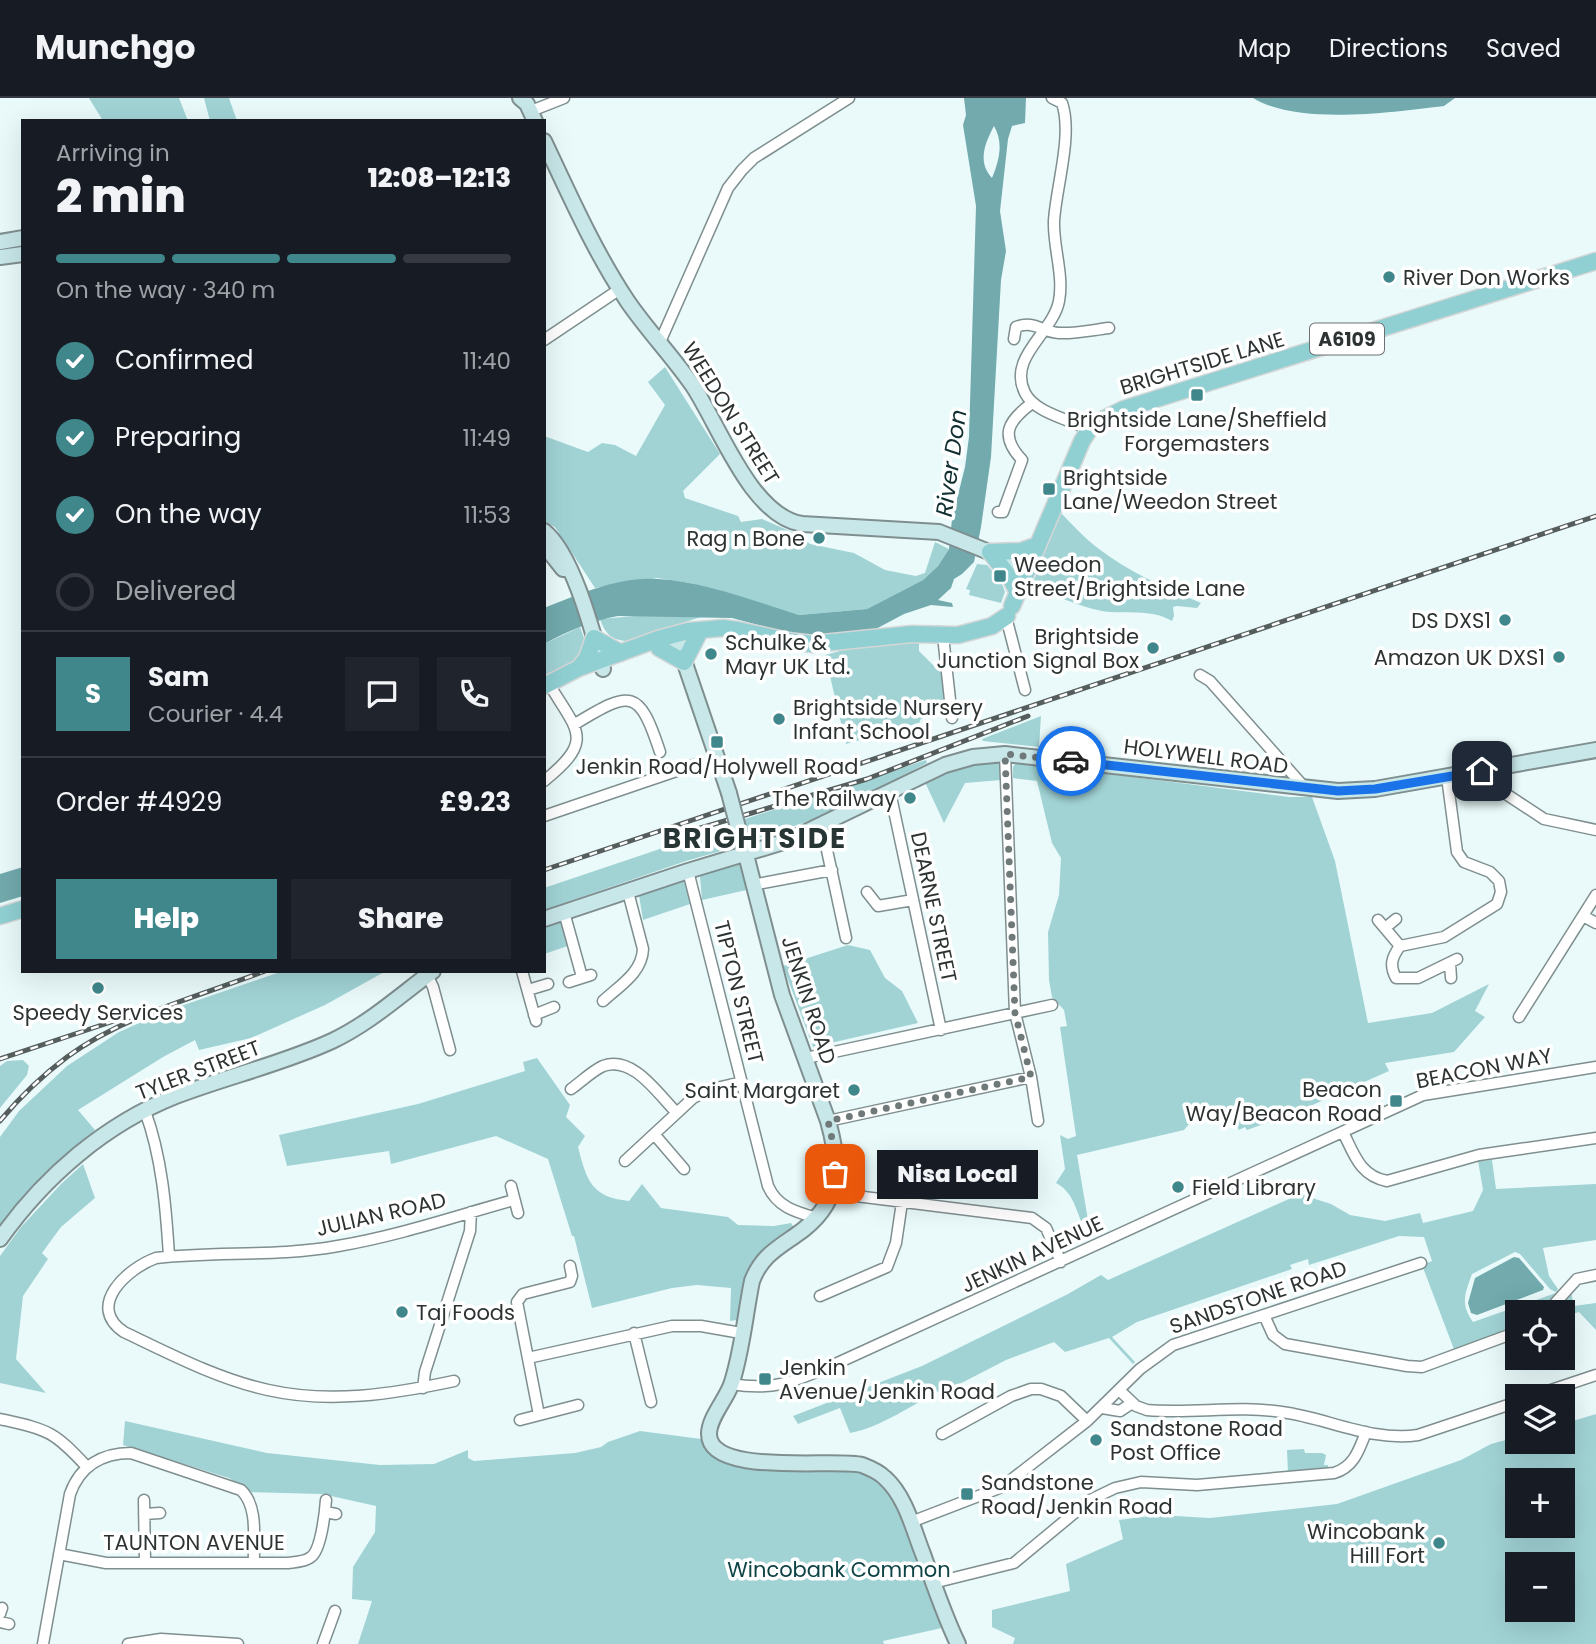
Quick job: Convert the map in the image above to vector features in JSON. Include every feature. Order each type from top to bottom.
[{"type":"main road","name":"BRIGHTSIDE LANE","points":[[1029,568],[1074,457],[1090,429],[1118,411],[1596,261]]},
{"type":"main road","points":[[987,551],[1021,551],[1038,545]]},
{"type":"main road","points":[[547,685],[568,684],[621,653],[703,632],[738,630],[813,644],[912,634],[943,636],[980,631],[998,624],[1011,608],[1011,579],[987,551]]},
{"type":"main road","name":"A6109","points":[[1011,608],[1029,568]]},
{"type":"main road","points":[[659,648],[684,662],[703,632]]},
{"type":"main road","points":[[579,668],[587,658],[593,634],[621,653]]},
{"type":"main road","points":[[547,685],[579,668],[602,665],[659,648],[676,638]]},
{"type":"main road","points":[[0,916],[21,910]]},
{"type":"street","points":[[528,106],[564,98]]},
{"type":"street","points":[[660,342],[728,188],[754,159],[849,98]]},
{"type":"street","points":[[1052,98],[1062,103],[1065,121],[1054,222],[1059,301],[1046,329],[1030,348],[1021,378],[1024,391],[1032,403],[1090,429]]},
{"type":"street","name":"WEEDON STREET","points":[[546,145],[582,226],[620,289],[695,389],[760,499],[777,515],[802,524],[939,532],[1029,568]]},
{"type":"street","points":[[1,251],[21,239]]},
{"type":"street","points":[[1,251],[21,254]]},
{"type":"street","points":[[546,339],[620,289]]},
{"type":"street","points":[[1014,339],[1016,327],[1025,323],[1062,333],[1109,328]]},
{"type":"street","points":[[998,512],[1003,512],[1022,460],[1012,449],[1007,435],[1014,416],[1032,403]]},
{"type":"street","points":[[547,543],[567,573],[593,634],[602,665]]},
{"type":"street","points":[[546,564],[567,573]]},
{"type":"street","points":[[1011,608],[1025,691]]},
{"type":"street","points":[[943,636],[952,718]]},
{"type":"street","name":"JENKIN ROAD","points":[[676,638],[729,793],[782,995],[828,1121],[835,1152],[832,1194],[826,1207],[817,1218],[761,1261],[752,1280],[731,1384],[709,1431],[710,1440],[719,1451],[728,1456],[760,1462],[860,1465],[886,1479],[896,1490],[911,1522],[958,1644]]},
{"type":"street","points":[[1200,675],[1210,681],[1306,789]]},
{"type":"street","points":[[546,779],[562,767],[574,751],[578,738],[575,724],[547,685]]},
{"type":"street","points":[[575,724],[613,702],[634,702],[647,714],[660,752]]},
{"type":"street","name":"HOLYWELL ROAD","points":[[746,855],[787,841],[945,765],[973,757],[1005,754],[1306,789],[1367,790],[1596,750]]},
{"type":"street","points":[[1005,754],[1015,1013],[1031,1077],[1038,1121]]},
{"type":"street","points":[[546,815],[694,765]]},
{"type":"street","points":[[1482,771],[1503,792],[1544,819],[1596,830]]},
{"type":"street","points":[[1447,777],[1457,852],[1464,862],[1490,872],[1499,881],[1501,892],[1497,904],[1444,937],[1400,946],[1393,956],[1391,970],[1396,978],[1418,978],[1453,961],[1451,978]]},
{"type":"street","name":"DEARNE STREET","points":[[890,792],[942,1030]]},
{"type":"street","points":[[817,827],[825,841],[846,939]]},
{"type":"street","points":[[546,918],[688,871],[746,855]]},
{"type":"street","points":[[752,885],[832,870]]},
{"type":"street","name":"TIPTON STREET","points":[[688,871],[771,1193],[792,1211],[817,1218]]},
{"type":"street","points":[[603,1001],[631,976],[640,964],[643,949],[628,891]]},
{"type":"street","points":[[867,892],[875,909],[913,900]]},
{"type":"street","points":[[1519,1017],[1596,895]]},
{"type":"street","points":[[564,912],[586,976],[569,982]]},
{"type":"street","points":[[1583,916],[1596,923]]},
{"type":"street","points":[[1396,919],[1381,924],[1400,946]]},
{"type":"street","points":[[843,926],[853,920]]},
{"type":"street","points":[[430,973],[450,1050]]},
{"type":"street","name":"TYLER STREET","points":[[0,1239],[60,1169],[108,1133],[174,1097],[305,1053],[334,1040],[375,1017],[430,973]]},
{"type":"street","points":[[523,973],[535,1018],[554,1007]]},
{"type":"street","points":[[528,990],[548,984]]},
{"type":"street","points":[[806,1058],[1052,1005]]},
{"type":"street","points":[[571,1089],[602,1067],[622,1065],[637,1073],[676,1112]]},
{"type":"street","name":"BEACON WAY","points":[[1343,1132],[1430,1093],[1596,1067]]},
{"type":"street","points":[[828,1121],[1031,1077]]},
{"type":"street","points":[[625,1161],[700,1093],[742,1082]]},
{"type":"street","points":[[145,1111],[154,1136],[163,1188],[169,1256]]},
{"type":"street","points":[[1343,1132],[1359,1166],[1373,1177],[1387,1181],[1479,1155],[1596,1138]]},
{"type":"street","name":"JENKIN AVENUE","points":[[731,1384],[762,1388],[807,1376],[1343,1132]]},
{"type":"street","points":[[654,1134],[684,1169]]},
{"type":"street","points":[[511,1186],[518,1213]]},
{"type":"street","points":[[832,1194],[1032,1218],[1046,1228],[1061,1262]]},
{"type":"street","name":"JULIAN ROAD","points":[[454,1381],[384,1394],[342,1397],[316,1397],[249,1386],[176,1357],[116,1326],[109,1312],[109,1304],[116,1286],[136,1266],[156,1258],[338,1246],[514,1200]]},
{"type":"street","points":[[820,1296],[887,1266],[896,1244],[902,1202]]},
{"type":"street","points":[[423,1388],[425,1372],[470,1231],[471,1212]]},
{"type":"street","name":"SANDSTONE ROAD","points":[[911,1522],[1002,1487],[1087,1421],[1164,1349],[1421,1263]]},
{"type":"street","points":[[539,1415],[517,1302],[523,1294],[570,1282],[570,1266]]},
{"type":"street","points":[[1557,1300],[1577,1279],[1596,1275]]},
{"type":"street","points":[[1264,1315],[1273,1335],[1285,1344],[1414,1367],[1437,1362],[1505,1336]]},
{"type":"street","points":[[528,1358],[634,1333],[686,1325],[741,1333]]},
{"type":"street","points":[[634,1333],[652,1402]]},
{"type":"street","points":[[1569,1384],[1596,1375]]},
{"type":"street","points":[[942,1434],[1010,1396],[1031,1389],[1041,1389],[1061,1396],[1087,1421]]},
{"type":"street","points":[[1119,1390],[1132,1404],[1152,1410],[1281,1411],[1392,1437],[1418,1435],[1505,1406]]},
{"type":"street","points":[[1102,1408],[1120,1411],[1132,1404]]},
{"type":"street","points":[[520,1420],[578,1405]]},
{"type":"street","points":[[0,1419],[50,1432],[87,1466]]},
{"type":"street","points":[[933,1583],[1014,1563],[1090,1500],[1115,1488],[1141,1482],[1197,1485],[1334,1473],[1346,1467],[1357,1456],[1366,1432]]},
{"type":"street","points":[[45,1644],[70,1494],[87,1466],[108,1456],[131,1453],[241,1490],[253,1509],[254,1562]]},
{"type":"street","points":[[144,1500],[145,1562]]},
{"type":"street","name":"TAUNTON AVENUE","points":[[59,1554],[106,1563],[288,1563],[310,1558],[316,1550],[330,1513],[326,1500]]},
{"type":"street","points":[[145,1514],[160,1513]]},
{"type":"street","points":[[323,1644],[335,1611]]},
{"type":"street","points":[[128,1644],[161,1639],[239,1644]]},
{"type":"green space","points":[[89,98],[179,98],[187,119],[102,119]]},
{"type":"green space","points":[[204,98],[229,98],[236,119],[209,119]]},
{"type":"green space","points":[[665,367],[720,454],[683,491],[685,498],[738,516],[741,522],[762,519],[799,535],[810,544],[854,553],[885,570],[916,576],[925,573],[935,542],[949,549],[938,566],[923,580],[867,609],[799,615],[689,583],[657,578],[595,588],[555,527],[546,523],[546,437],[588,452],[602,443],[615,445],[636,456],[665,405],[648,382]]},
{"type":"green space","points":[[1059,511],[1088,540],[1123,565],[1201,603],[1197,608],[1173,607],[1172,621],[1147,613],[1093,609],[1035,586],[1033,583]]},
{"type":"green space","points":[[977,564],[987,565],[1001,581],[1005,592],[1001,603],[969,595],[970,590],[966,589]]},
{"type":"green space","points":[[646,615],[701,617],[625,641],[609,635],[600,619]]},
{"type":"green space","points":[[580,627],[584,638],[577,661],[546,674],[546,643]]},
{"type":"green space","points":[[919,642],[919,651],[943,675],[945,712],[921,719],[919,723],[846,744],[825,655],[851,648]]},
{"type":"green space","points":[[1041,716],[1039,747],[982,739]]},
{"type":"green space","points":[[926,760],[927,763],[809,821],[758,838],[746,832],[742,820]]},
{"type":"green space","points":[[997,760],[1001,780],[965,783],[944,823],[924,780],[960,765]]},
{"type":"green space","points":[[1016,762],[1289,797],[1312,797],[1335,861],[1368,1023],[1432,1013],[1489,984],[1475,1011],[1485,1017],[1454,1052],[1385,1063],[1389,1071],[1308,1107],[1309,1112],[1274,1125],[1272,1121],[1247,1130],[1245,1127],[1239,1130],[1225,1107],[1191,1122],[1184,1130],[1077,1155],[1088,1220],[1081,1221],[1069,1194],[1056,1183],[1065,1169],[1060,1135],[1068,1139],[1076,1136],[1060,1027],[1067,1026],[1064,1010],[1052,997],[1049,980],[1048,932],[1059,895],[1061,858],[1052,843],[1037,781],[1013,778]]},
{"type":"green space","points":[[728,826],[732,838],[728,849],[546,909],[546,887]]},
{"type":"green space","points":[[743,864],[751,889],[702,900],[700,877],[703,873]]},
{"type":"green space","points":[[687,880],[693,903],[643,920],[639,895]]},
{"type":"green space","points":[[562,923],[568,946],[546,953],[546,926]]},
{"type":"green space","points":[[848,945],[870,950],[885,978],[902,991],[918,1023],[813,1047],[783,966]]},
{"type":"green space","points":[[277,973],[382,973],[325,1005],[251,1038],[199,1050],[195,1040],[78,1110],[95,1130],[78,1149],[21,1198],[0,1226],[0,1137],[19,1111],[67,1066],[119,1032],[181,1006]]},
{"type":"green space","points":[[537,1058],[570,1105],[566,1117],[585,1136],[578,1147],[584,1169],[593,1185],[606,1196],[629,1201],[642,1184],[661,1208],[728,1217],[738,1225],[774,1226],[791,1223],[795,1229],[768,1247],[747,1276],[737,1320],[730,1321],[731,1288],[697,1285],[672,1288],[592,1308],[574,1236],[548,1159],[496,1136],[391,1164],[389,1151],[287,1166],[279,1135],[418,1104],[525,1071],[523,1062]]},
{"type":"green space","points":[[23,1060],[29,1066],[27,1075],[0,1108],[0,1066],[7,1061]]},
{"type":"green space","points":[[1492,1160],[1496,1189],[1596,1184],[1596,1240],[1543,1248],[1549,1276],[1558,1289],[1556,1292],[1515,1252],[1472,1274],[1465,1304],[1473,1322],[1505,1311],[1505,1329],[1455,1352],[1422,1265],[1432,1261],[1424,1237],[1399,1236],[1309,1265],[1308,1259],[1290,1265],[1292,1269],[1137,1322],[1112,1337],[1135,1362],[1133,1364],[1109,1338],[1065,1352],[1054,1342],[1006,1360],[946,1391],[943,1389],[885,1421],[861,1430],[850,1433],[840,1408],[798,1424],[793,1416],[922,1366],[1101,1275],[1108,1280],[1300,1194],[1331,1204],[1350,1215],[1385,1221],[1420,1213],[1423,1223],[1473,1211],[1483,1190],[1478,1161]]},
{"type":"green space","points":[[83,1164],[95,1198],[61,1227],[42,1253],[48,1259],[23,1296],[16,1359],[46,1393],[0,1383],[0,1256],[21,1227]]},
{"type":"green space","points":[[1571,1292],[1573,1300],[1563,1300]]},
{"type":"green space","points":[[1556,1293],[1550,1300],[1536,1300]]},
{"type":"green space","points":[[1596,1303],[1596,1330],[1579,1312],[1575,1313],[1575,1306]]},
{"type":"green space","points":[[1596,1414],[1596,1644],[1013,1644],[1015,1638],[992,1627],[992,1610],[1070,1591],[1066,1564],[1123,1539],[1119,1520],[1158,1515],[1210,1518],[1337,1504],[1461,1460],[1491,1444],[1505,1440],[1505,1454],[1575,1454],[1575,1420]]},
{"type":"green space","name":"Wincobank Common","points":[[125,1421],[267,1453],[380,1465],[434,1464],[468,1450],[468,1458],[474,1461],[575,1453],[601,1447],[640,1431],[701,1439],[712,1453],[859,1472],[877,1482],[891,1496],[942,1628],[883,1641],[884,1644],[358,1644],[372,1601],[352,1599],[353,1567],[375,1532],[376,1506],[322,1494],[249,1492],[229,1478],[123,1445]]},
{"type":"green space","points":[[1304,1449],[1305,1453],[1326,1455],[1324,1465],[1328,1465],[1328,1470],[1288,1473],[1287,1450]]},
{"type":"shaded area","points":[[964,98],[1026,98],[1025,123],[1012,126],[1008,139],[1000,211],[1006,251],[1001,280],[991,457],[981,527],[974,562],[954,579],[951,588],[938,600],[952,603],[953,607],[931,605],[904,614],[872,631],[847,635],[789,633],[732,618],[618,616],[580,627],[546,643],[546,607],[629,580],[658,579],[693,584],[799,615],[867,609],[923,580],[938,566],[949,549],[952,519],[965,467],[969,437],[976,206],[963,125],[966,115]],"holes":[[[994,126],[999,139],[997,165],[992,178],[985,166],[984,152]]]},
{"type":"shaded area","points":[[1253,98],[1455,98],[1444,106],[1346,115],[1295,112],[1272,107]]},
{"type":"shaded area","points":[[21,868],[21,897],[0,903],[0,874]]},
{"type":"shaded area","points":[[1514,1257],[1519,1258],[1544,1287],[1543,1290],[1517,1300],[1505,1300],[1505,1304],[1477,1315],[1471,1313],[1468,1303],[1475,1278]]},
{"type":"railway","points":[[546,869],[1596,516]]},
{"type":"railway","points":[[680,834],[867,779],[1028,716]]},
{"type":"railway","points":[[0,1121],[40,1079],[89,1042],[138,1018],[259,973]]},
{"type":"railway","points":[[0,1059],[120,1019]]},
{"type":"way so far","points":[[835,1174],[835,1152],[828,1121],[1031,1077],[1015,1013],[1005,754],[1071,761]]},
{"type":"place","name":"River Don Works","points":[[1389,277]]},
{"type":"place","name":"Brightside Lane/Sheffield Forgemasters","points":[[1197,395]]},
{"type":"place","name":"Brightside Lane/Weedon Street","points":[[1049,489]]},
{"type":"place","name":"Rag n Bone","points":[[819,538]]},
{"type":"place","name":"Weedon Street/Brightside Lane","points":[[1000,576]]},
{"type":"place","name":"DS DXS1","points":[[1505,620]]},
{"type":"place","name":"Brightside Junction Signal Box","points":[[1153,648]]},
{"type":"place","name":"Schulke & Mayr UK Ltd.","points":[[711,654]]},
{"type":"place","name":"Amazon UK DXS1","points":[[1559,657]]},
{"type":"place","name":"Brightside Nursery Infant School","points":[[779,719]]},
{"type":"place","name":"Jenkin Road/Holywell Road","points":[[717,742]]},
{"type":"place","name":"The Railway","points":[[910,798]]},
{"type":"place","name":"Speedy Services","points":[[98,988]]},
{"type":"place","name":"Saint Margaret","points":[[854,1090]]},
{"type":"place","name":"Beacon Way/Beacon Road","points":[[1396,1101]]},
{"type":"place","name":"Nisa Local","points":[[835,1174]]},
{"type":"place","name":"Field Library","points":[[1178,1187]]},
{"type":"place","name":"Taj Foods","points":[[402,1312]]},
{"type":"place","name":"Jenkin Avenue/Jenkin Road","points":[[765,1379]]},
{"type":"place","name":"Sandstone Road Post Office","points":[[1096,1440]]},
{"type":"place","name":"Sandstone Road/Jenkin Road","points":[[967,1494]]},
{"type":"place","name":"Wincobank Hill Fort","points":[[1439,1543]]},
{"type":"district","name":"BRIGHTSIDE","points":[[755,838]]},
{"type":"route","points":[[1071,761],[1338,791],[1375,789],[1482,771]]},
{"type":"water label","name":"River Don","points":[[951,463]]}]
